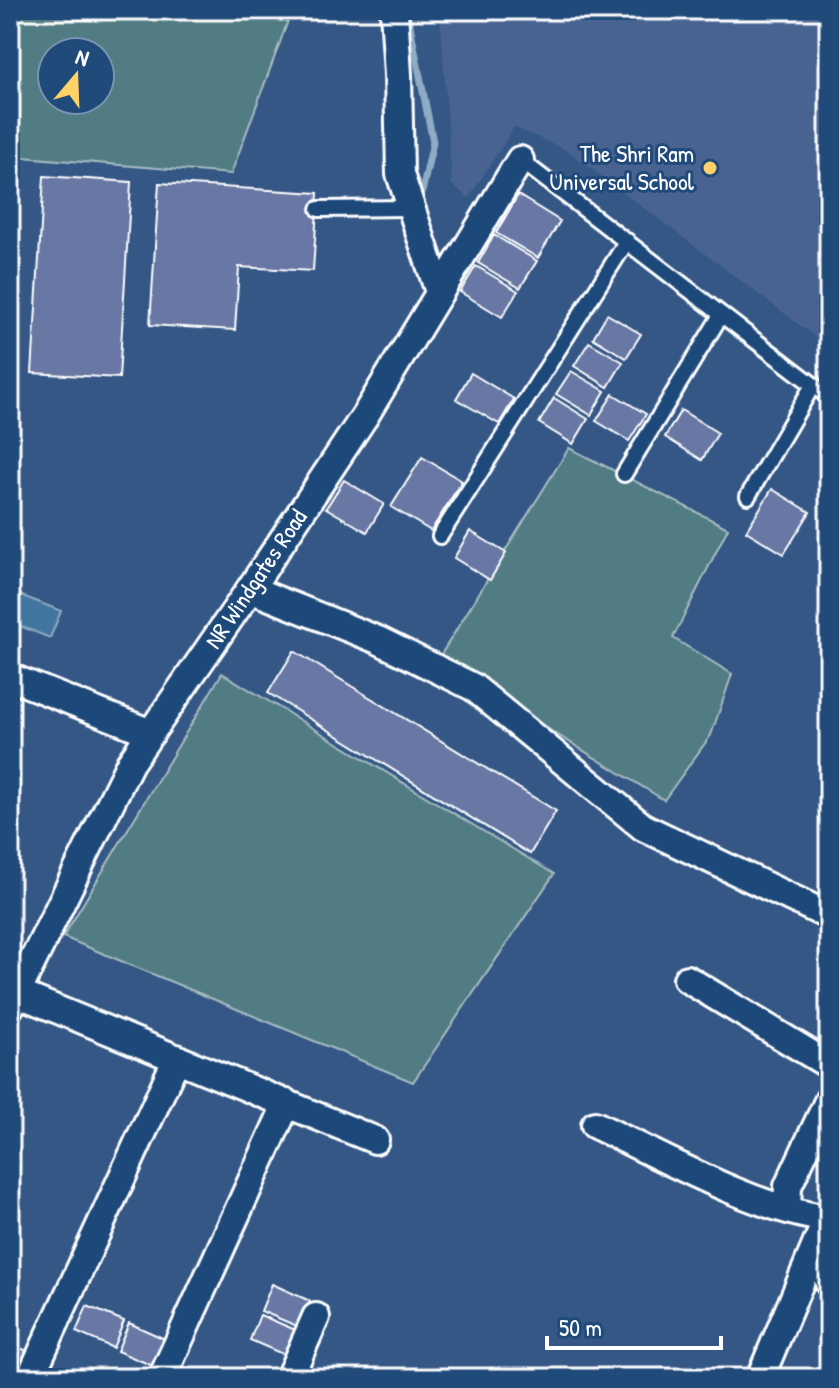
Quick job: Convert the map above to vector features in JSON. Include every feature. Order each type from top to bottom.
[{"type":"street","points":[[394,10],[400,174],[439,292]]},
{"type":"street","name":"NR Windgates Road","points":[[14,1000],[130,763],[366,414],[520,160]]},
{"type":"street","points":[[250,589],[378,640],[473,687],[643,827],[829,916]]},
{"type":"street","points":[[10,677],[151,733]]},
{"type":"street","points":[[687,979],[829,1065]]},
{"type":"street","points":[[14,1000],[177,1058],[375,1140]]},
{"type":"street","points":[[30,1378],[177,1058]]},
{"type":"street","points":[[787,1209],[788,1186],[829,1099]]},
{"type":"street","points":[[162,1378],[287,1103]]},
{"type":"street","points":[[595,1125],[824,1227]]},
{"type":"street","points":[[824,1227],[829,1283]]},
{"type":"street","points":[[760,1378],[824,1227]]},
{"type":"street","points":[[289,1378],[316,1317]]},
{"type":"lane","points":[[520,160],[829,397]]},
{"type":"lane","points":[[319,209],[411,208]]},
{"type":"lane","points":[[440,536],[627,241]]},
{"type":"lane","points":[[624,474],[721,315]]},
{"type":"lane","points":[[748,496],[813,385]]},
{"type":"shaded area","name":"The Shri Ram Universal School","points":[[440,10],[829,10],[829,347],[568,151],[514,127],[469,198],[452,185]]},
{"type":"shaded area","points":[[10,591],[61,611],[50,638],[10,622]]},
{"type":"green space","points":[[10,10],[292,10],[231,174],[10,156]]},
{"type":"green space","points":[[569,448],[728,528],[673,638],[732,674],[711,735],[664,800],[437,661]]},
{"type":"green space","points":[[222,673],[554,874],[413,1082],[63,937]]},
{"type":"building","points":[[10,172],[18,173],[10,307]]},
{"type":"building","points":[[44,176],[131,182],[119,378],[32,373]]},
{"type":"building","points":[[159,183],[318,193],[313,271],[239,267],[235,330],[150,325]]},
{"type":"building","points":[[518,195],[560,221],[538,258],[496,233]]},
{"type":"building","points":[[494,235],[537,261],[520,288],[478,263]]},
{"type":"building","points":[[476,266],[518,291],[502,317],[460,292]]},
{"type":"building","points":[[607,314],[641,334],[626,358],[593,338]]},
{"type":"building","points":[[589,342],[623,362],[608,387],[574,366]]},
{"type":"building","points":[[571,371],[605,391],[591,415],[556,394]]},
{"type":"building","points":[[471,373],[514,399],[499,424],[456,399]]},
{"type":"building","points":[[613,394],[646,414],[629,441],[596,421]]},
{"type":"building","points":[[554,398],[588,419],[573,444],[539,423]]},
{"type":"building","points":[[681,410],[718,433],[702,460],[665,437]]},
{"type":"building","points":[[422,457],[462,481],[431,531],[391,507]]},
{"type":"building","points":[[344,480],[384,504],[367,532],[326,508]]},
{"type":"building","points":[[772,489],[810,512],[784,554],[746,531]]},
{"type":"building","points":[[470,531],[506,553],[490,580],[454,558]]},
{"type":"building","points":[[294,651],[556,811],[530,854],[268,693]]},
{"type":"building","points":[[272,1284],[310,1301],[299,1327],[261,1311]]},
{"type":"building","points":[[87,1306],[124,1321],[113,1348],[76,1332]]},
{"type":"building","points":[[260,1315],[298,1331],[287,1356],[250,1340]]},
{"type":"building","points":[[129,1323],[165,1339],[153,1366],[117,1351]]},
{"type":"building","points":[[10,1344],[30,1352],[19,1378],[10,1378]]},
{"type":"building","points":[[60,1366],[89,1378],[55,1378]]},
{"type":"waterway","points":[[407,10],[433,142],[422,203]]},
{"type":"place","name":"The Shri Ram Universal School","points":[[710,168]]}]
